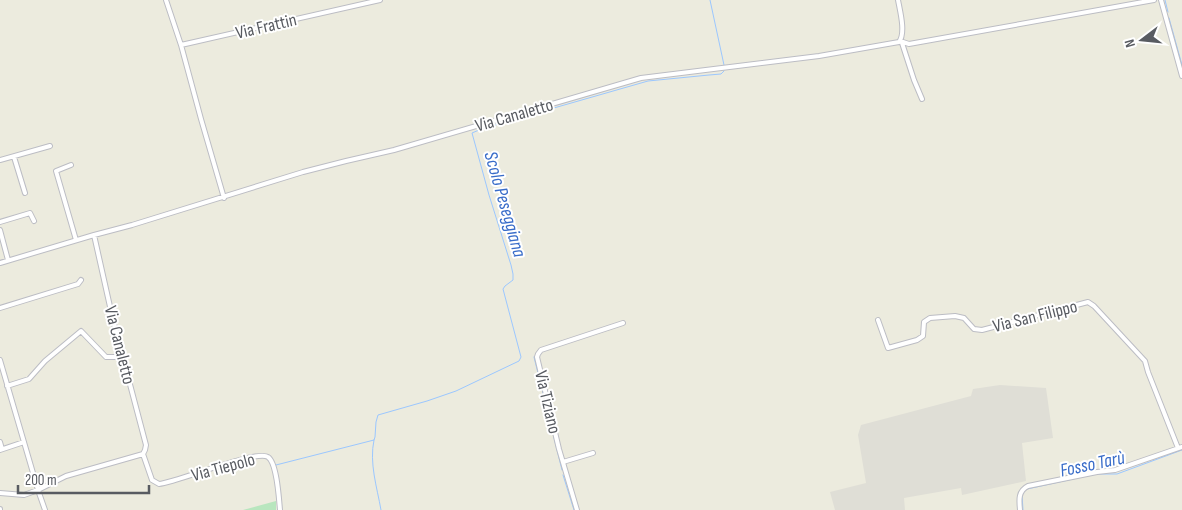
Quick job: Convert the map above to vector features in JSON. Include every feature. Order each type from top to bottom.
[{"type":"street","points":[[166,0],[181,45],[224,198]]},
{"type":"street","name":"Via Frattin","points":[[181,45],[380,0]]},
{"type":"street","points":[[898,0],[902,33],[901,42],[922,99]]},
{"type":"street","name":"Via Canaletto","points":[[0,263],[224,198],[303,172],[394,150],[640,78],[819,56],[901,42],[909,44],[1154,0]]},
{"type":"street","points":[[1161,0],[1182,76]]},
{"type":"street","points":[[0,160],[50,146]]},
{"type":"street","points":[[14,157],[25,193]]},
{"type":"street","points":[[71,165],[56,171],[76,240]]},
{"type":"street","points":[[0,222],[30,213],[34,221]]},
{"type":"street","points":[[0,230],[8,260]]},
{"type":"street","name":"Via Canaletto","points":[[94,235],[113,320],[146,446],[143,454]]},
{"type":"street","points":[[0,308],[78,284],[81,280]]},
{"type":"street","name":"Via San Filippo","points":[[878,320],[888,348],[917,340],[923,336],[924,322],[930,318],[955,316],[964,318],[974,329],[982,330],[1088,302],[1094,306],[1145,361],[1180,447]]},
{"type":"street","name":"Via Tiziano","points":[[577,510],[537,358],[541,350],[623,323]]},
{"type":"street","points":[[7,386],[29,379],[45,361],[81,331],[106,357],[122,355]]},
{"type":"street","points":[[0,360],[45,510]]},
{"type":"street","points":[[0,442],[1,449],[24,442]]},
{"type":"street","points":[[1020,510],[1021,492],[1028,486],[1115,470],[1180,447]]},
{"type":"street","points":[[563,462],[593,453]]},
{"type":"street","points":[[0,493],[24,495],[66,476],[143,454]]},
{"type":"street","name":"Via Tiepolo","points":[[143,454],[152,480],[159,484],[233,462],[266,456],[272,463],[276,476],[280,510]]},
{"type":"shaded area","points":[[1000,385],[1046,388],[1053,438],[1022,443],[1026,481],[962,495],[961,488],[904,498],[905,510],[835,510],[830,492],[866,483],[858,435],[861,425],[971,396],[973,389]]},
{"type":"green space","points":[[276,501],[276,510],[243,510]]},
{"type":"waterway","name":"Scolo Peseggiana","points":[[710,0],[724,65]]},
{"type":"waterway","name":"Fosso Tarù","points":[[1165,0],[1168,12]]},
{"type":"waterway","name":"Fosso Tarù","points":[[1169,18],[1182,65]]},
{"type":"waterway","name":"Scolo Peseggiana","points":[[276,465],[374,440],[378,415],[456,391],[519,361],[521,357],[503,289],[513,280],[513,274],[472,133],[648,81],[721,74],[724,71]]},
{"type":"waterway","points":[[534,357],[562,470]]},
{"type":"waterway","name":"Scolo Peseggiana","points":[[374,440],[372,457],[381,510]]},
{"type":"waterway","name":"Fosso Tarù","points":[[1023,510],[1022,495],[1027,489],[1096,474],[1117,474],[1182,450]]},
{"type":"waterway","points":[[563,475],[574,510]]}]
